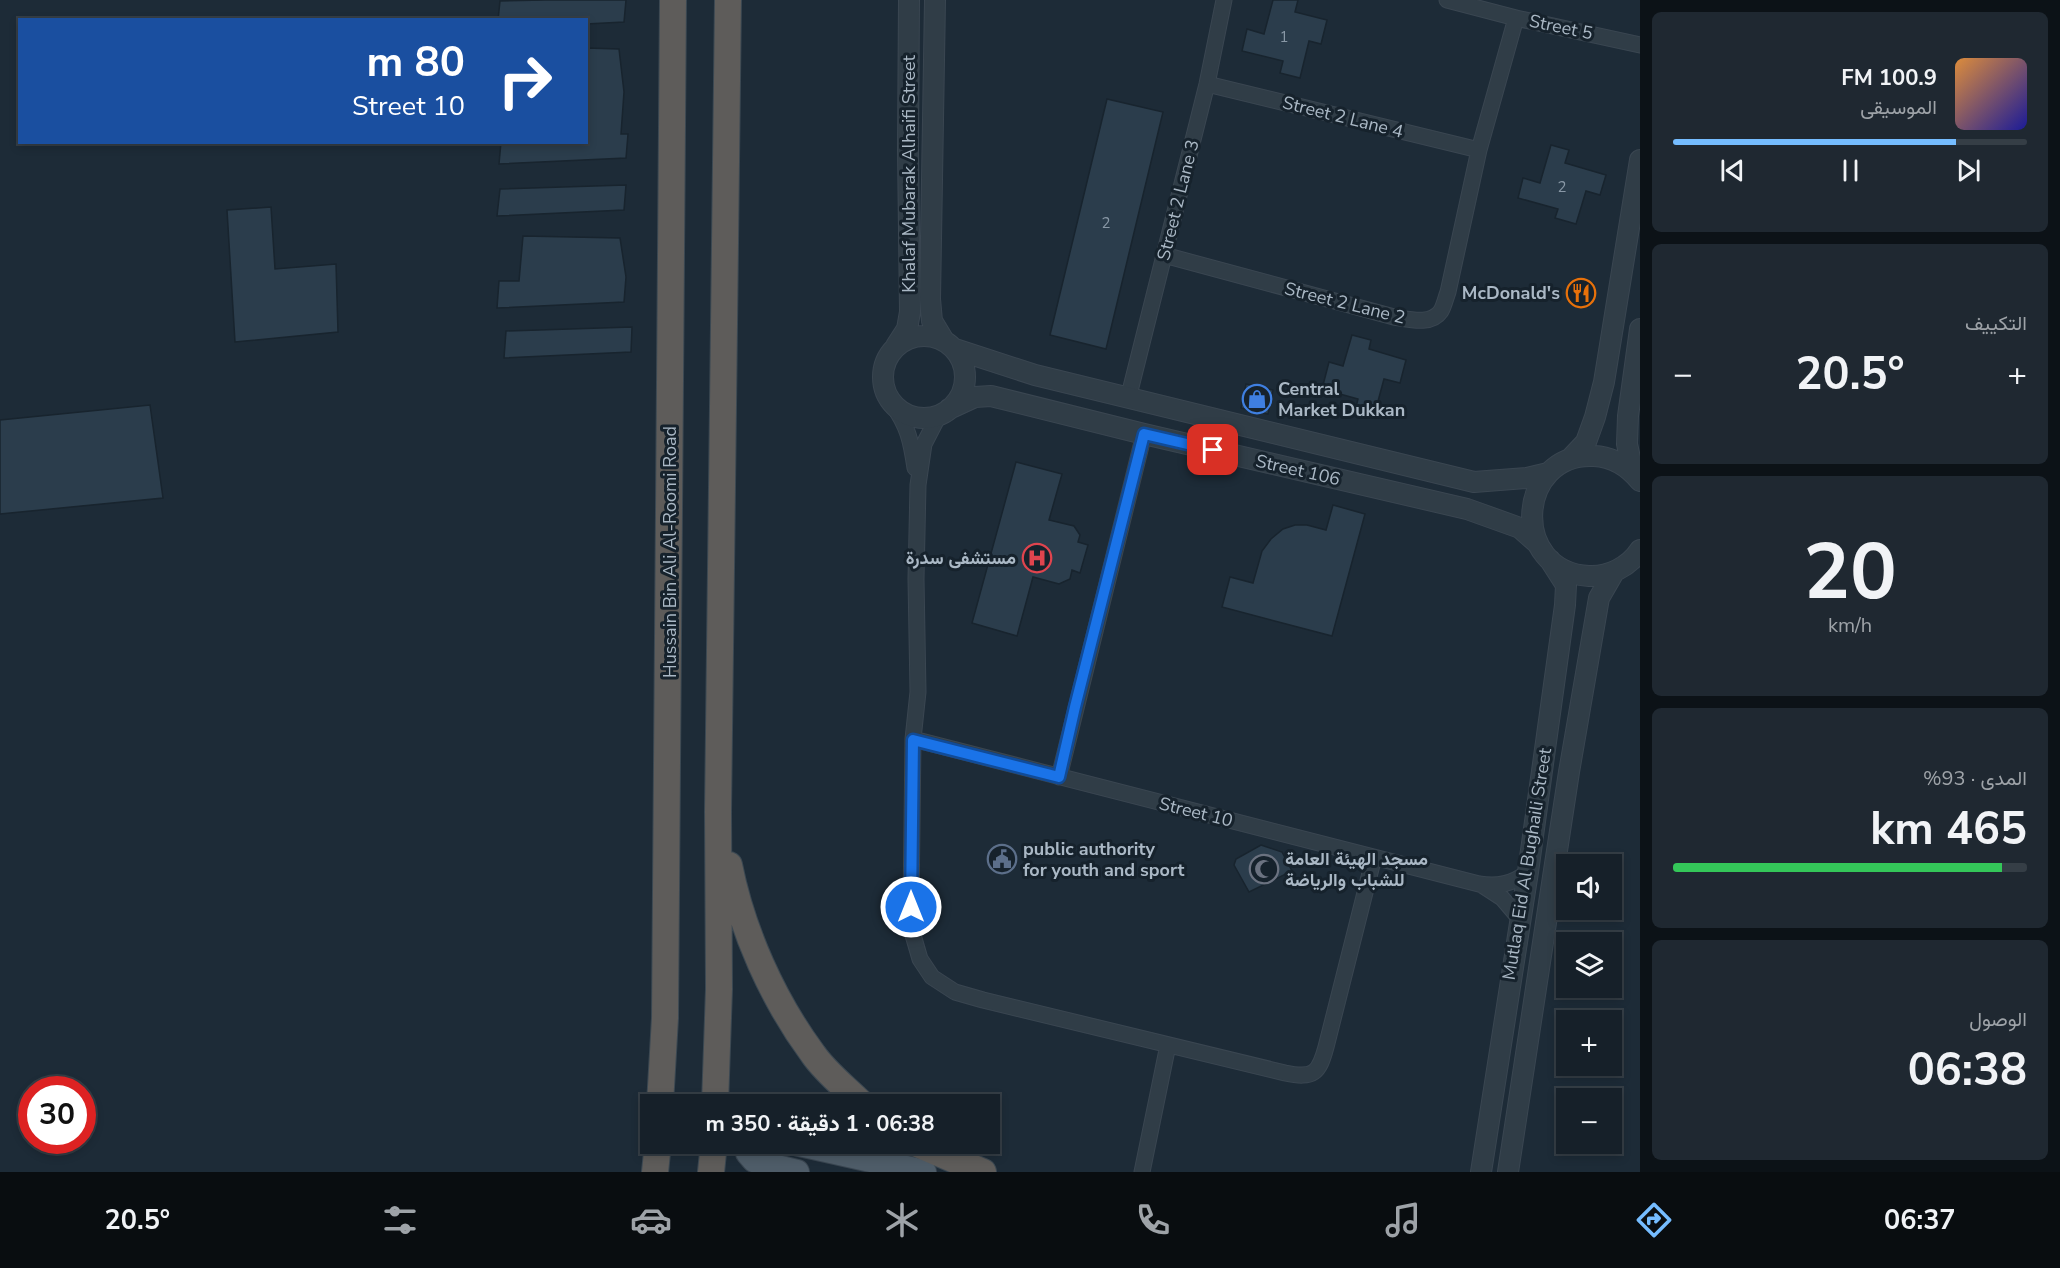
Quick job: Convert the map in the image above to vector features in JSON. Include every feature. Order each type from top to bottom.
[{"type":"highway","name":"Hussain Bin Ali Al-Roomi Road","points":[[661,1094],[666,1018],[673,0]]},
{"type":"highway","points":[[715,1094],[719,989],[718,812],[728,0]]},
{"type":"highway","points":[[718,812],[735,894],[778,1000],[813,1056],[851,1094]]},
{"type":"highway","points":[[655,1172],[657,1154]]},
{"type":"highway","points":[[711,1172],[713,1154]]},
{"type":"highway","points":[[940,1154],[982,1172]]},
{"type":"main road","points":[[750,1154],[754,1160],[797,1172]]},
{"type":"main road","points":[[844,1154],[924,1172]]},
{"type":"street","name":"Khalaf Mubarak Alhaifi Street","points":[[896,346],[907,329],[910,312],[909,0]]},
{"type":"street","name":"Khalaf Mubarak Alhaifi Street","points":[[935,0],[930,299],[932,321],[949,345]]},
{"type":"street","name":"Street 2 Lane 3","points":[[1128,399],[1207,84],[1224,0]]},
{"type":"street","name":"Street 5","points":[[1447,0],[1516,18],[1640,45]]},
{"type":"street","name":"Street 2 Lane 2","points":[[1164,255],[1394,317],[1420,321],[1434,317],[1441,311],[1448,292],[1479,150],[1516,18]]},
{"type":"street","name":"Street 2 Lane 4","points":[[1207,84],[1479,150]]},
{"type":"street","points":[[1537,543],[1532,525],[1532,506],[1538,488],[1548,473],[1570,459],[1586,442],[1595,417],[1604,382],[1640,160]]},
{"type":"street","points":[[1636,476],[1627,444],[1628,416],[1640,329]]},
{"type":"street","points":[[918,485],[910,436],[904,421],[885,392],[882,378],[885,363],[896,346],[907,339],[933,336],[949,345],[962,360],[965,374],[964,387],[958,399],[944,412],[924,444],[918,485],[916,579],[918,692],[913,740],[913,935],[920,958],[932,977],[955,992],[982,1000],[1301,1077],[1314,1074],[1321,1066],[1374,857]]},
{"type":"street","name":"Street 106","points":[[949,345],[1026,373],[1474,482],[1527,478],[1548,473]]},
{"type":"street","points":[[1047,410],[1043,394],[1059,381]]},
{"type":"street","name":"Street 106","points":[[944,412],[975,397],[991,396],[1467,509],[1520,528],[1537,543]]},
{"type":"street","points":[[892,404],[902,412],[914,417],[927,418],[944,412]]},
{"type":"street","points":[[1059,777],[1144,434]]},
{"type":"street","points":[[1570,459],[1603,456],[1619,462],[1636,476]]},
{"type":"street","name":"Mutlaq Eid Al Bughaili Street","points":[[1481,1172],[1528,872],[1565,605],[1566,585],[1537,543]]},
{"type":"street","name":"Mutlaq Eid Al Bughaili Street","points":[[1508,1172],[1569,772],[1599,598],[1640,550]]},
{"type":"street","points":[[1550,560],[1564,570],[1580,575],[1597,576],[1626,567]]},
{"type":"street","name":"Street 10","points":[[913,740],[1479,884],[1505,885],[1528,872]]},
{"type":"street","name":"Street 10","points":[[1479,884],[1502,898],[1519,918]]},
{"type":"street","points":[[1142,1172],[1168,1045]]},
{"type":"building","points":[[626,0],[624,22],[588,24],[588,18],[498,18],[500,1]]},
{"type":"building","points":[[1273,0],[1298,0],[1295,12],[1327,20],[1321,44],[1309,41],[1300,78],[1280,73],[1283,61],[1242,51],[1247,29],[1264,34]]},
{"type":"building","points":[[588,48],[619,49],[624,92],[621,134],[628,134],[626,158],[499,164],[501,144],[588,144]]},
{"type":"building","points":[[1107,99],[1163,112],[1106,349],[1050,335]]},
{"type":"building","points":[[1551,145],[1569,150],[1565,163],[1606,175],[1600,195],[1586,191],[1576,224],[1555,218],[1558,209],[1518,198],[1523,178],[1540,183]]},
{"type":"building","points":[[626,185],[624,210],[497,216],[500,189]]},
{"type":"building","points":[[271,207],[275,269],[336,264],[338,332],[235,342],[227,210]]},
{"type":"building","points":[[523,236],[620,238],[626,277],[624,302],[497,308],[499,281],[519,281]]},
{"type":"building","name":"McDonald's","points":[[1575,279],[1594,284],[1588,307],[1568,302]]},
{"type":"building","points":[[632,327],[631,352],[504,358],[506,331]]},
{"type":"building","points":[[1352,335],[1371,340],[1369,349],[1406,360],[1400,383],[1384,379],[1374,416],[1355,411],[1358,399],[1322,389],[1329,362],[1343,366]]},
{"type":"building","name":"Central Market Dukkan","points":[[1246,384],[1273,390],[1268,414],[1241,408]]},
{"type":"building","points":[[150,405],[163,498],[0,514],[0,420]]},
{"type":"building","name":"مستشفى سدرة","points":[[1016,462],[1062,474],[1049,520],[1074,526],[1080,535],[1078,542],[1088,545],[1080,573],[1072,570],[1070,579],[1059,584],[1033,577],[1017,636],[972,623]]},
{"type":"building","points":[[1333,505],[1365,514],[1332,636],[1222,607],[1230,577],[1253,583],[1262,551],[1271,539],[1283,529],[1295,525],[1307,525],[1326,530]]},
{"type":"building","name":"مسجد الهيئة العامة للشباب والرياضة","points":[[1261,845],[1282,852],[1292,871],[1249,892],[1234,865],[1236,859]]},
{"type":"place","name":"McDonald's","points":[[1581,293]]},
{"type":"place","name":"Central Market Dukkan","points":[[1257,399]]},
{"type":"place","name":"مستشفى سدرة","points":[[1037,558]]},
{"type":"place","name":"public authority for youth and sport","points":[[1002,859]]},
{"type":"place","name":"مسجد الهيئة العامة للشباب والرياضة","points":[[1264,869]]},
{"type":"route","points":[[911,907],[913,740],[1059,777],[1144,434],[1213,450]]}]
